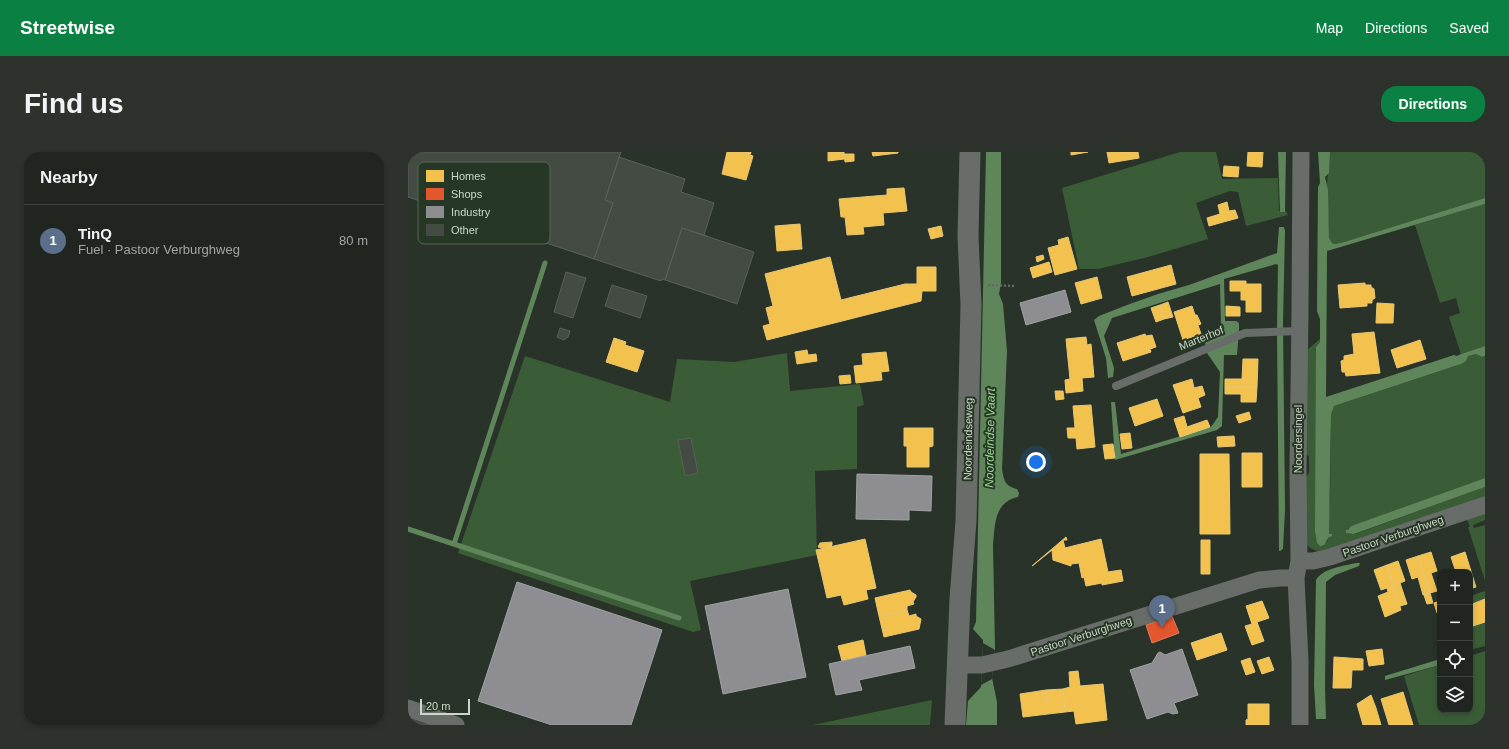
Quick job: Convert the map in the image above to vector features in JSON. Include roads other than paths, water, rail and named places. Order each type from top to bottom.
[{"type":"street","name":"Noordeindseweg","points":[[955,725],[960,599],[966,521],[967,483],[971,284],[968,236],[970,152]]},
{"type":"street","name":"Noordersingel","points":[[1300,725],[1300,661],[1296,578],[1299,560],[1298,472],[1293,331],[1301,152]]},
{"type":"street","name":"Pastoor Verburghweg","points":[[1299,560],[1312,561],[1330,557],[1485,505]]},
{"type":"street","name":"Pastoor Verburghweg","points":[[957,665],[988,664],[1259,580],[1296,578]]},
{"type":"street","points":[[408,708],[456,725]]},
{"type":"lane","name":"Marterhof","points":[[1116,386],[1244,333],[1293,331]]},
{"type":"water","name":"Noordeindse Vaart","points":[[986,152],[1001,152],[1001,283],[999,294],[1003,304],[1007,351],[1002,469],[1008,485],[1017,489],[1019,493],[1018,497],[1004,504],[1000,509],[995,522],[994,530],[995,649],[992,678],[997,702],[997,725],[966,725],[968,701],[981,687],[983,644],[983,640],[973,629],[976,622]]},
{"type":"water","points":[[1278,152],[1286,152],[1285,212],[1280,212]]},
{"type":"water","points":[[1318,152],[1330,152],[1329,173],[1325,177],[1328,190],[1329,238],[1332,243],[1335,244],[1485,198],[1485,204],[1327,251],[1326,397],[1485,346],[1485,356],[1482,357],[1476,354],[1468,356],[1466,361],[1461,364],[1334,406],[1331,414],[1329,534],[1332,534],[1332,536],[1329,537],[1324,545],[1320,546],[1317,543],[1315,531],[1316,347],[1320,342],[1320,319],[1317,311],[1318,187],[1320,183]]},
{"type":"water","points":[[1279,227],[1284,227],[1285,231],[1283,323],[1285,510],[1283,549],[1280,551],[1277,330],[1278,265],[1276,264],[1224,279],[1225,321],[1236,321],[1239,323],[1239,329],[1237,355],[1224,355],[1222,426],[1217,430],[1115,460],[1111,402],[1115,402],[1121,454],[1211,427],[1218,417],[1220,372],[1207,353],[1205,343],[1221,325],[1220,284],[1112,318],[1104,336],[1114,368],[1113,377],[1108,378],[1106,358],[1094,320],[1099,316],[1127,305],[1189,285],[1277,253]]},
{"type":"water","points":[[1485,478],[1485,487],[1354,534],[1346,533],[1346,530],[1348,530],[1351,526]]},
{"type":"water","points":[[1360,563],[1359,566],[1335,575],[1326,582],[1326,719],[1316,719],[1314,685],[1316,580],[1319,576],[1329,570]]},
{"type":"water","points":[[1437,660],[1437,666],[1385,680],[1385,676]]},
{"type":"waterway","points":[[454,544],[545,263]]},
{"type":"waterway","points":[[408,529],[679,618]]},
{"type":"place","name":"TinQ","points":[[1162,628]]}]
